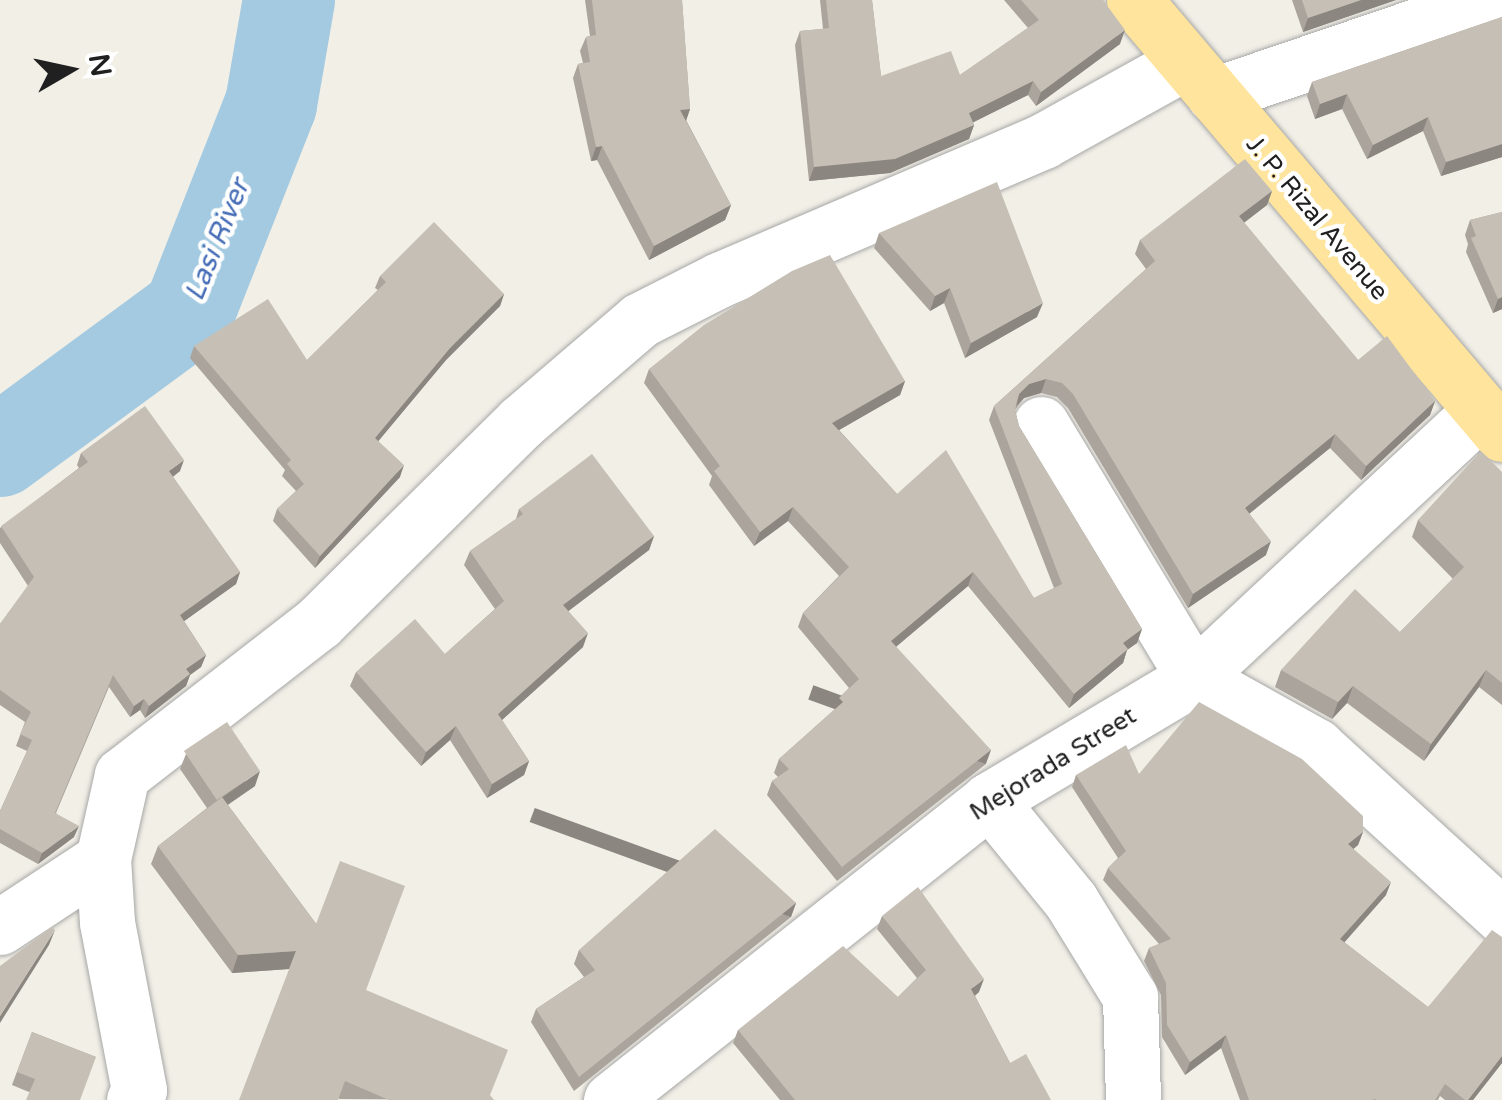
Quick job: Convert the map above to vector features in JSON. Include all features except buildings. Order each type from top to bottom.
[{"type":"main road","name":"J. P. Rizal Avenue","points":[[1134,0],[1491,423]]},
{"type":"street","points":[[143,1097],[107,922],[103,859],[122,774],[320,622],[520,423],[640,320],[719,280],[1042,140],[1199,79],[1492,0]]},
{"type":"street","name":"Mejorada Street","points":[[612,1100],[990,800],[1194,678],[1491,423]]},
{"type":"street","points":[[1041,424],[1194,678],[1316,746],[1502,916]]},
{"type":"street","points":[[990,800],[1071,900],[1130,997],[1133,1100]]},
{"type":"street","points":[[0,927],[103,859]]},
{"type":"waterway","name":"Lasi River","points":[[0,451],[189,312],[271,104],[289,0]]}]
